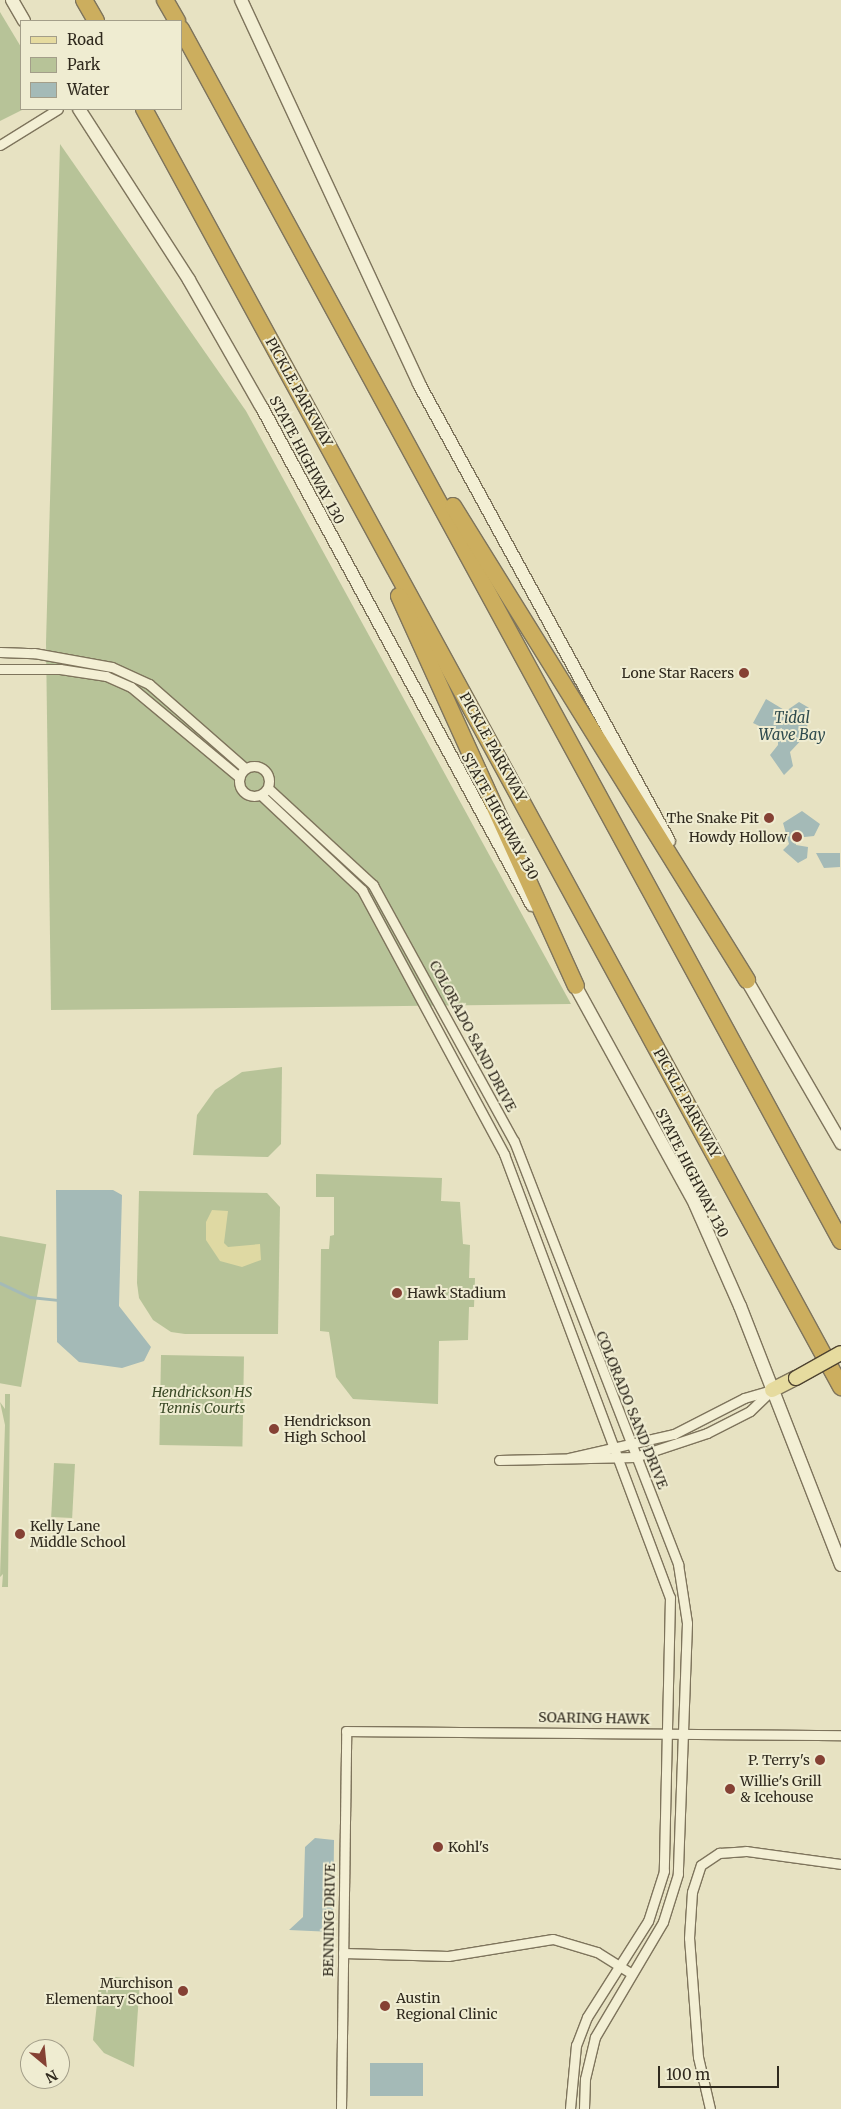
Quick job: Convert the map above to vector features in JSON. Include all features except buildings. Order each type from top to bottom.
[{"type":"highway","points":[[84,0],[95,20]]},
{"type":"highway","points":[[165,0],[176,20]]},
{"type":"highway","points":[[182,31],[841,1241]]},
{"type":"highway","name":"PICKLE PARKWAY","points":[[145,110],[841,1387]]},
{"type":"highway","points":[[335,311],[747,980]]},
{"type":"highway","points":[[337,462],[576,986]]},
{"type":"main road","points":[[12,0],[23,20]]},
{"type":"main road","points":[[240,0],[419,384],[747,980],[841,1143]]},
{"type":"main road","name":"STATE HIGHWAY 130","points":[[80,110],[189,280],[261,406],[695,1204],[772,1390],[841,1565]]},
{"type":"main road","points":[[772,1390],[841,1353]]},
{"type":"street","points":[[0,146],[56,110]]},
{"type":"street","points":[[0,652],[34,653],[102,665],[135,678],[180,708],[245,768],[264,770],[268,788],[261,795],[242,792],[239,777],[131,687],[106,676],[60,669],[0,669]]},
{"type":"street","points":[[131,687],[135,678]]},
{"type":"street","points":[[239,777],[245,768]]},
{"type":"street","name":"COLORADO SAND DRIVE","points":[[268,788],[373,885],[514,1141],[678,1564],[685,1594],[685,1732],[678,1874],[663,1922],[631,1973],[595,2037],[585,2078],[584,2109]]},
{"type":"street","name":"COLORADO SAND DRIVE","points":[[261,795],[362,890],[495,1136],[618,1453],[670,1598],[670,1732],[664,1871],[648,1921],[587,2017],[576,2045],[570,2109]]},
{"type":"street","points":[[495,1136],[514,1141]]},
{"type":"street","points":[[498,1460],[564,1460],[618,1453],[674,1434],[744,1398],[772,1390]]},
{"type":"street","points":[[618,1453],[635,1457],[707,1433],[750,1411],[772,1390]]},
{"type":"street","name":"SOARING HAWK","points":[[346,1731],[685,1732],[841,1735]]},
{"type":"street","name":"BENNING DRIVE","points":[[341,2109],[346,1731]]},
{"type":"street","points":[[710,2109],[698,2056],[689,1938],[692,1892],[701,1865],[718,1854],[746,1851],[841,1864]]},
{"type":"street","points":[[343,1954],[448,1956],[552,1939],[597,1952],[631,1973]]},
{"type":"green space","points":[[0,12],[20,45],[20,110],[22,110],[0,121]]},
{"type":"green space","points":[[60,144],[246,411],[571,1004],[51,1010],[46,643]]},
{"type":"green space","points":[[282,1067],[281,1144],[268,1157],[193,1155],[197,1115],[215,1090],[242,1072]]},
{"type":"green space","name":"Hawk Stadium","points":[[316,1174],[442,1178],[441,1201],[460,1202],[463,1244],[470,1245],[469,1278],[475,1278],[474,1307],[469,1307],[468,1340],[439,1341],[438,1404],[353,1399],[336,1377],[329,1332],[320,1331],[321,1249],[329,1249],[330,1236],[334,1235],[334,1197],[316,1197]]},
{"type":"green space","points":[[139,1191],[267,1193],[280,1207],[278,1334],[185,1334],[171,1332],[153,1320],[139,1298],[137,1283]]},
{"type":"green space","points":[[0,1236],[46,1244],[21,1387],[0,1383]]},
{"type":"green space","name":"Hendrickson HS Tennis Courts","points":[[161,1355],[244,1356],[242,1446],[159,1445]]},
{"type":"green space","points":[[5,1394],[10,1394],[8,1587],[2,1587],[3,1574],[0,1577],[5,1425],[0,1402],[5,1409]]},
{"type":"green space","points":[[54,1463],[75,1464],[72,1518],[51,1517]]},
{"type":"green space","points":[[116,1977],[140,1980],[134,2067],[104,2053],[93,2040],[99,1985]]},
{"type":"sand","points":[[212,1210],[228,1211],[224,1243],[228,1247],[260,1244],[261,1260],[242,1267],[220,1261],[206,1240],[206,1222]]},
{"type":"water","name":"Tidal Wave Bay","points":[[766,699],[786,711],[799,702],[811,709],[805,736],[790,752],[793,766],[784,775],[770,755],[778,745],[778,735],[753,723]]},
{"type":"water","name":"Howdy Hollow","points":[[802,811],[820,824],[814,836],[795,838],[796,845],[808,847],[807,858],[798,863],[783,850],[789,844],[783,823]]},
{"type":"water","points":[[816,853],[840,853],[840,867],[824,868]]},
{"type":"water","points":[[56,1190],[113,1190],[122,1195],[119,1306],[151,1347],[144,1361],[122,1368],[79,1362],[57,1342]]},
{"type":"water","points":[[315,1838],[334,1840],[333,1932],[289,1930],[303,1917],[305,1847]]},
{"type":"water","points":[[370,2063],[423,2063],[423,2096],[370,2096]]},
{"type":"waterway","points":[[0,1283],[30,1297],[57,1300]]},
{"type":"place","name":"Lone Star Racers","points":[[744,673]]},
{"type":"place","name":"The Snake Pit","points":[[769,818]]},
{"type":"place","name":"Howdy Hollow","points":[[797,837]]},
{"type":"place","name":"Hawk Stadium","points":[[397,1293]]},
{"type":"place","name":"Hendrickson High School","points":[[274,1429]]},
{"type":"place","name":"Kelly Lane Middle School","points":[[20,1534]]},
{"type":"place","name":"P. Terry's","points":[[820,1760]]},
{"type":"place","name":"Willie's Grill & Icehouse","points":[[730,1789]]},
{"type":"place","name":"Kohl's","points":[[438,1847]]},
{"type":"place","name":"Murchison Elementary School","points":[[183,1991]]},
{"type":"place","name":"Austin Regional Clinic","points":[[385,2006]]}]
